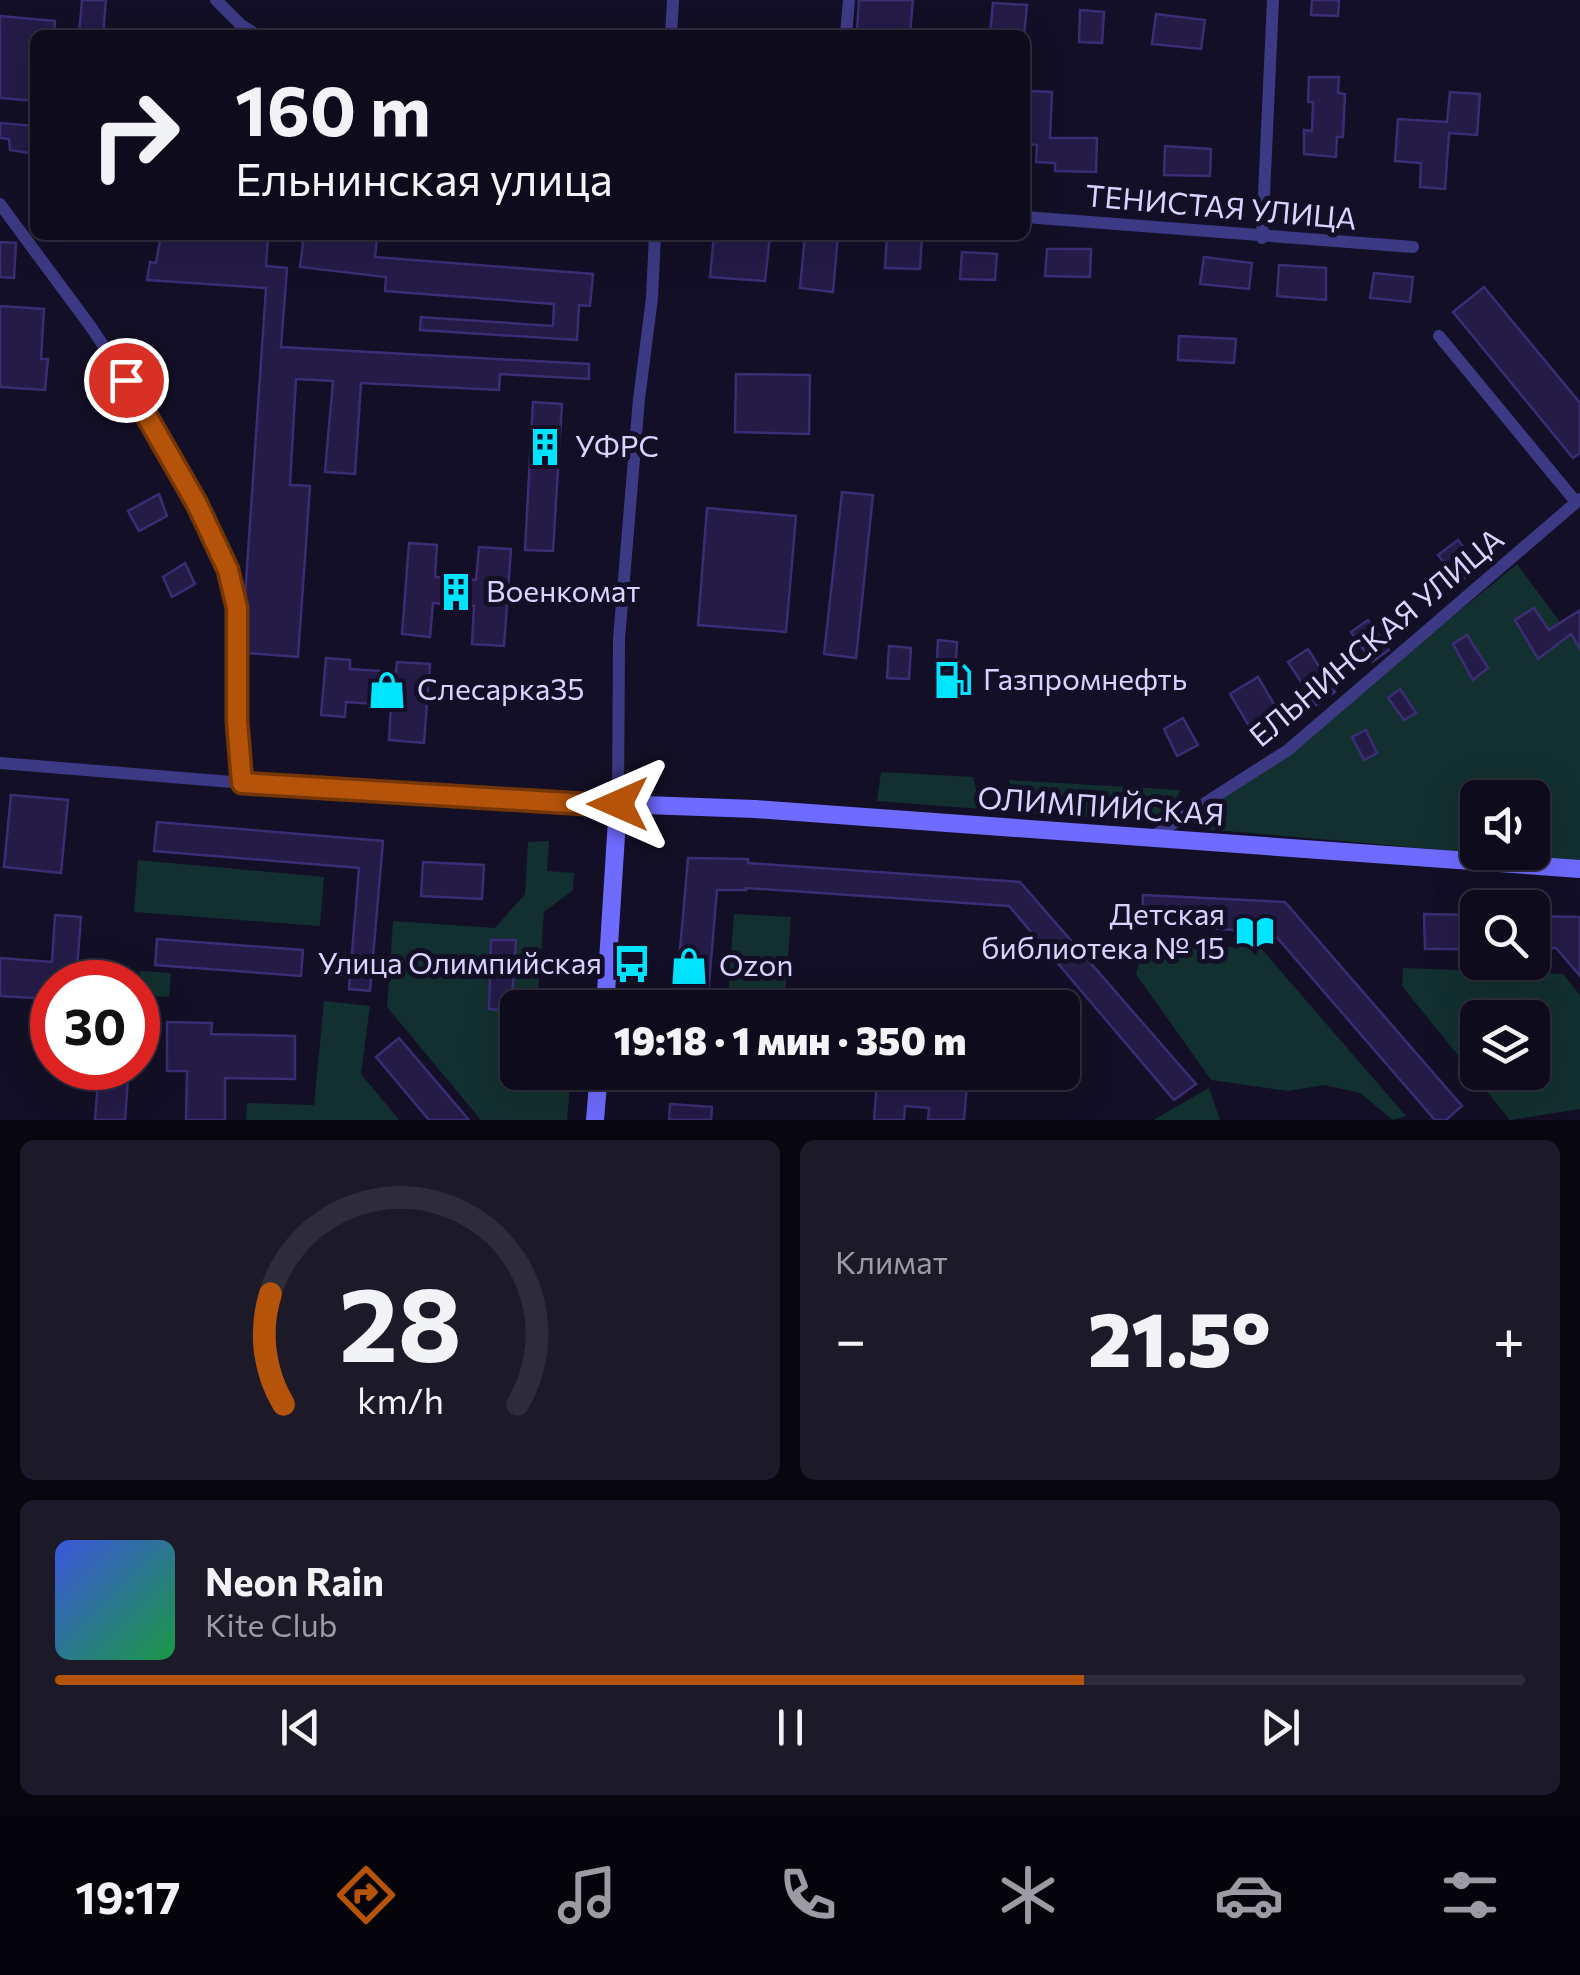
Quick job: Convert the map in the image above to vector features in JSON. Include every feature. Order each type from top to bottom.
[{"type":"main road","name":"ОЛИМПИЙСКАЯ","points":[[618,804],[755,809],[1580,869]]},
{"type":"main road","points":[[606,990],[618,804]]},
{"type":"main road","points":[[595,1120],[598,1090]]},
{"type":"street","points":[[216,0],[249,30]]},
{"type":"street","points":[[671,30],[673,0]]},
{"type":"street","points":[[847,30],[850,0]]},
{"type":"street","points":[[1262,238],[1273,0]]},
{"type":"street","points":[[0,204],[91,326],[142,404],[228,570],[237,608],[236,704],[242,783]]},
{"type":"street","name":"ТЕНИСТАЯ УЛИЦА","points":[[1030,217],[1413,248]]},
{"type":"street","points":[[0,763],[242,783],[618,804],[620,624],[655,240]]},
{"type":"street","points":[[1439,336],[1578,501]]},
{"type":"street","name":"ЕЛЬНИНСКАЯ УЛИЦА","points":[[1150,839],[1288,750],[1578,501]]},
{"type":"green space","points":[[1517,564],[1580,649],[1580,862],[1550,859],[1550,780],[1460,780],[1460,851],[1204,829],[1205,801],[1264,770]]},
{"type":"green space","points":[[881,772],[973,777],[981,809],[877,801]]},
{"type":"green space","points":[[1009,780],[1180,790],[1169,822],[1017,813]]},
{"type":"green space","points":[[549,841],[547,871],[574,873],[573,890],[544,912],[538,990],[500,990],[500,1090],[570,1090],[567,1120],[481,1120],[387,1007],[393,921],[495,928],[525,894],[528,842]]},
{"type":"green space","points":[[138,860],[324,877],[320,926],[134,912]]},
{"type":"green space","points":[[734,914],[791,917],[785,990],[729,990]]},
{"type":"green space","points":[[1259,946],[1406,1116],[1393,1120],[1360,1093],[1325,1085],[1288,1091],[1211,1080],[1136,974],[1143,949]]},
{"type":"green space","points":[[1403,968],[1460,970],[1460,980],[1550,980],[1550,974],[1563,974],[1580,995],[1580,1109],[1510,1120],[1486,1090],[1550,1090],[1550,1000],[1460,1000],[1460,1058],[1402,986]]},
{"type":"green space","points":[[160,972],[171,973],[169,997],[160,996]]},
{"type":"green space","points":[[324,1001],[370,1006],[361,1074],[399,1120],[246,1120],[247,1103],[314,1105]]},
{"type":"green space","points":[[1209,1088],[1220,1120],[1154,1120],[1160,1116]]},
{"type":"building","points":[[82,0],[106,0],[103,30],[79,30]]},
{"type":"building","points":[[859,0],[913,0],[910,30],[857,30]]},
{"type":"building","points":[[1312,0],[1339,0],[1338,16],[1311,15]]},
{"type":"building","points":[[993,3],[1027,5],[1024,30],[990,30]]},
{"type":"building","points":[[1080,10],[1104,12],[1102,43],[1079,42]]},
{"type":"building","points":[[1156,14],[1205,20],[1201,49],[1152,44]]},
{"type":"building","points":[[0,16],[55,21],[54,30],[30,30],[30,101],[0,98]]},
{"type":"building","points":[[1309,77],[1339,77],[1338,93],[1345,94],[1343,137],[1337,137],[1336,157],[1304,154],[1304,130],[1312,131]]},
{"type":"building","points":[[1030,91],[1052,92],[1050,138],[1097,138],[1096,172],[1055,171],[1055,163],[1036,162],[1037,145],[1030,144]]},
{"type":"building","points":[[1450,92],[1480,94],[1477,135],[1449,133],[1445,189],[1420,187],[1421,163],[1395,161],[1398,119],[1447,122]]},
{"type":"building","points":[[0,123],[30,126],[30,153],[10,150],[9,139],[0,138]]},
{"type":"building","points":[[1165,146],[1211,149],[1210,176],[1164,175]]},
{"type":"building","points":[[160,240],[268,240],[266,266],[287,268],[281,347],[589,364],[589,379],[500,374],[499,390],[361,383],[355,474],[325,472],[333,381],[296,379],[290,485],[310,486],[298,657],[247,653],[245,597],[266,288],[147,280],[150,262],[156,263]]},
{"type":"building","points":[[303,240],[377,240],[375,257],[593,274],[590,306],[579,305],[577,340],[420,330],[421,317],[553,326],[554,304],[385,291],[386,277],[300,267]]},
{"type":"building","points":[[714,240],[769,240],[765,281],[710,277]]},
{"type":"building","points":[[805,240],[838,240],[833,292],[800,288]]},
{"type":"building","points":[[887,240],[922,240],[920,269],[885,268]]},
{"type":"building","points":[[0,242],[16,243],[14,278],[0,277]]},
{"type":"building","points":[[1047,249],[1091,249],[1090,277],[1045,276]]},
{"type":"building","points":[[962,252],[997,254],[995,280],[960,279]]},
{"type":"building","points":[[1204,257],[1252,263],[1249,289],[1200,284]]},
{"type":"building","points":[[1279,265],[1326,268],[1326,300],[1277,296]]},
{"type":"building","points":[[1374,273],[1413,277],[1410,302],[1370,298]]},
{"type":"building","points":[[1484,287],[1580,403],[1580,453],[1573,458],[1453,312]]},
{"type":"building","points":[[0,306],[44,309],[41,359],[48,359],[45,390],[0,387]]},
{"type":"building","points":[[1179,336],[1236,339],[1234,363],[1178,360]]},
{"type":"building","points":[[736,374],[810,375],[809,434],[735,432]]},
{"type":"building","name":"УФРС","points":[[533,402],[562,404],[553,551],[525,550]]},
{"type":"building","points":[[842,492],[873,495],[856,658],[824,654]]},
{"type":"building","points":[[159,494],[167,516],[139,531],[128,511]]},
{"type":"building","points":[[707,508],[796,516],[786,632],[698,625]]},
{"type":"building","points":[[1458,540],[1479,567],[1459,582],[1438,555]]},
{"type":"building","name":"Военкомат","points":[[409,543],[437,545],[435,577],[476,580],[479,547],[511,549],[504,646],[472,644],[474,606],[433,603],[430,637],[402,634]]},
{"type":"building","points":[[185,563],[195,584],[172,597],[163,577]]},
{"type":"building","points":[[1534,608],[1549,630],[1580,610],[1580,649],[1571,634],[1538,659],[1515,620]]},
{"type":"building","points":[[1368,620],[1389,650],[1372,662],[1351,632]]},
{"type":"building","points":[[1467,635],[1488,668],[1473,680],[1453,644]]},
{"type":"building","points":[[938,640],[957,642],[954,690],[935,689]]},
{"type":"building","points":[[889,646],[911,648],[909,679],[887,678]]},
{"type":"building","points":[[1308,649],[1335,692],[1316,705],[1288,662]]},
{"type":"building","points":[[326,658],[350,660],[350,669],[396,672],[397,662],[430,664],[424,743],[389,740],[391,705],[346,702],[345,717],[321,715]]},
{"type":"building","points":[[1258,677],[1277,709],[1249,726],[1230,694]]},
{"type":"building","points":[[1400,689],[1416,713],[1404,720],[1388,698]]},
{"type":"building","points":[[1183,718],[1198,745],[1177,756],[1164,729]]},
{"type":"building","points":[[1366,730],[1377,753],[1364,760],[1352,737]]},
{"type":"building","points":[[11,795],[68,800],[61,873],[4,867]]},
{"type":"building","points":[[157,822],[383,841],[370,991],[349,989],[359,868],[154,851]]},
{"type":"building","points":[[688,858],[748,859],[748,863],[1020,882],[1196,1084],[1174,1100],[1009,906],[746,888],[717,890],[709,990],[677,990]]},
{"type":"building","points":[[423,862],[484,865],[482,899],[421,896]]},
{"type":"building","points":[[1143,895],[1285,902],[1462,1106],[1446,1120],[1435,1120],[1273,933],[1142,923]]},
{"type":"building","points":[[1424,914],[1460,915],[1460,949],[1425,949]]},
{"type":"building","points":[[55,915],[81,917],[78,960],[52,960]]},
{"type":"building","points":[[1550,916],[1580,917],[1580,976],[1556,948],[1550,948]]},
{"type":"building","points":[[157,939],[303,950],[301,976],[160,965],[160,960],[155,960]]},
{"type":"building","points":[[491,940],[516,940],[512,990],[500,990],[500,1010],[489,1009]]},
{"type":"building","points":[[0,958],[30,960],[30,998],[0,996]]},
{"type":"building","points":[[167,1022],[212,1023],[211,1034],[295,1036],[295,1079],[225,1078],[225,1120],[186,1120],[187,1071],[167,1071]]},
{"type":"building","points":[[399,1038],[469,1120],[429,1120],[376,1057]]},
{"type":"building","points":[[97,1090],[127,1090],[125,1120],[95,1120]]},
{"type":"building","points":[[876,1090],[967,1090],[964,1120],[928,1120],[929,1108],[905,1106],[904,1120],[874,1120]]},
{"type":"building","points":[[670,1104],[712,1107],[711,1120],[669,1120]]},
{"type":"place","name":"УФРС","points":[[545,447]]},
{"type":"place","name":"Военкомат","points":[[456,592]]},
{"type":"place","name":"Газпромнефть","points":[[953,680]]},
{"type":"place","name":"Слесарка35","points":[[387,690]]},
{"type":"place","name":"Детская библиотека № 15","points":[[1255,932]]},
{"type":"place","name":"Улица Олимпийская","points":[[632,964]]},
{"type":"place","name":"Ozon","points":[[689,966]]},
{"type":"route","points":[[126,380],[197,504],[228,570],[237,608],[237,721],[242,783],[618,804]]}]
